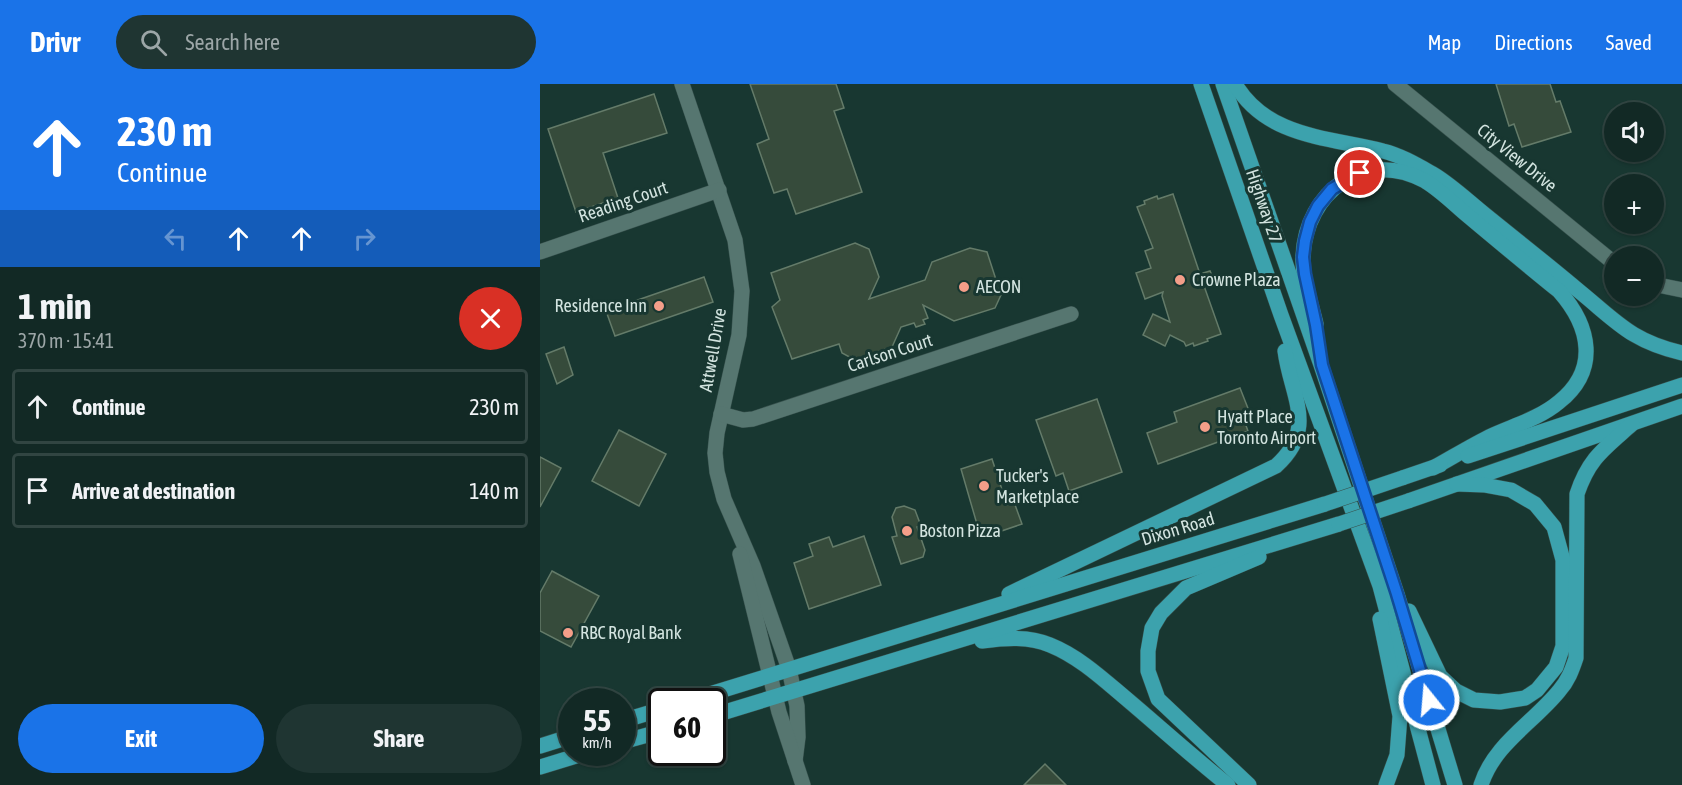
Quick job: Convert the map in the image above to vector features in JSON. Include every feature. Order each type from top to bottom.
[{"type":"main road","name":"Highway 27","points":[[1202,84],[1281,315],[1380,586],[1433,785]]},
{"type":"main road","name":"Highway 27","points":[[1223,84],[1322,365],[1397,594],[1455,785]]},
{"type":"main road","points":[[1235,84],[1260,115],[1280,125],[1332,140],[1385,151],[1406,159],[1435,175],[1621,327],[1656,347],[1682,353]]},
{"type":"main road","points":[[1322,365],[1305,274],[1303,257],[1305,241],[1310,222],[1325,197],[1332,189],[1360,173],[1380,170],[1396,171],[1426,182],[1559,291],[1575,312],[1585,333],[1584,366],[1575,387],[1558,403],[1539,415],[1491,436],[1432,468]]},
{"type":"main road","points":[[971,614],[1054,571],[1276,466],[1287,456],[1294,445],[1299,422],[1296,394],[1286,356],[1281,315]]},
{"type":"main road","name":"Dixon Road","points":[[726,689],[1325,504],[1682,385]]},
{"type":"main road","points":[[726,712],[1340,524],[1682,406]]},
{"type":"main road","points":[[1481,785],[1488,767],[1500,749],[1559,692],[1569,678],[1576,658],[1577,495],[1583,476],[1592,460],[1632,424]]},
{"type":"main road","points":[[1397,594],[1413,616],[1440,676],[1456,691],[1474,700],[1500,702],[1525,698],[1537,690],[1556,667],[1563,646],[1563,560],[1554,527],[1535,504],[1511,490],[1484,485],[1457,484]]},
{"type":"main road","points":[[1249,785],[1158,699],[1148,671],[1148,651],[1152,628],[1161,612],[1186,588],[1240,566],[1297,537]]},
{"type":"main road","points":[[1380,586],[1380,628],[1400,716],[1397,754],[1386,785]]},
{"type":"main road","points":[[940,646],[1010,638],[1033,640],[1060,649],[1098,675],[1228,785]]},
{"type":"main road","points":[[540,746],[558,740]]},
{"type":"main road","points":[[540,767],[558,761]]},
{"type":"street","name":"Attwell Drive","points":[[682,84],[735,240],[742,291],[739,335],[721,414],[715,453],[721,490],[753,566],[789,669],[797,706],[798,737],[795,761]]},
{"type":"street","name":"City View Drive","points":[[1395,84],[1604,255]]},
{"type":"street","name":"Reading Court","points":[[540,252],[719,190]]},
{"type":"street","points":[[1664,286],[1682,290]]},
{"type":"street","name":"Carlson Court","points":[[721,414],[743,420],[753,419],[1071,314]]},
{"type":"street","name":"Attwell Drive","points":[[732,520],[775,697],[803,785]]},
{"type":"building","points":[[750,84],[836,84],[844,108],[834,111],[862,192],[796,214],[787,189],[774,193],[757,144],[769,139]]},
{"type":"building","points":[[1496,84],[1550,84],[1556,102],[1560,101],[1571,132],[1522,147],[1514,124],[1509,126]]},
{"type":"building","points":[[654,94],[667,133],[603,153],[618,198],[576,212],[548,129]]},
{"type":"building","name":"Crowne Plaza","points":[[1173,194],[1200,274],[1210,271],[1214,280],[1203,283],[1221,334],[1194,346],[1193,343],[1186,346],[1184,342],[1170,335],[1165,346],[1143,335],[1153,314],[1170,322],[1162,296],[1163,292],[1145,299],[1136,273],[1151,268],[1145,251],[1153,248],[1137,207],[1145,204],[1144,201],[1157,196],[1158,199]]},
{"type":"building","points":[[855,243],[869,249],[879,277],[869,299],[925,280],[932,262],[970,248],[987,252],[1001,295],[995,308],[954,321],[923,305],[928,318],[923,320],[925,324],[916,327],[914,323],[901,327],[892,347],[855,360],[842,353],[839,344],[792,359],[772,307],[780,300],[771,273]]},
{"type":"building","name":"Residence Inn","points":[[704,277],[713,302],[615,336],[606,311]]},
{"type":"building","points":[[564,347],[573,375],[557,384],[546,354]]},
{"type":"building","name":"Hyatt Place Toronto Airport","points":[[1240,388],[1253,421],[1245,423],[1248,431],[1158,464],[1147,433],[1177,422],[1174,412]]},
{"type":"building","points":[[1097,399],[1122,472],[1069,491],[1063,473],[1056,476],[1036,420]]},
{"type":"building","points":[[619,430],[666,454],[639,506],[592,481]]},
{"type":"building","points":[[540,457],[561,468],[540,507]]},
{"type":"building","name":"Tucker's Marketplace","points":[[992,459],[1007,505],[1014,502],[1022,524],[981,538],[961,469]]},
{"type":"building","name":"Boston Pizza","points":[[904,506],[915,510],[921,526],[917,527],[925,550],[923,557],[901,564],[892,537],[897,536],[892,517],[896,508]]},
{"type":"building","points":[[864,536],[881,585],[809,609],[794,563],[813,556],[809,544],[829,537],[833,547]]},
{"type":"building","points":[[552,571],[599,596],[571,647],[540,631],[540,593]]},
{"type":"building","points":[[1045,764],[1066,785],[1024,785]]},
{"type":"place","name":"Crowne Plaza","points":[[1180,280]]},
{"type":"place","name":"AECON","points":[[964,287]]},
{"type":"place","name":"Residence Inn","points":[[659,306]]},
{"type":"place","name":"Hyatt Place Toronto Airport","points":[[1205,427]]},
{"type":"place","name":"Tucker's Marketplace","points":[[984,486]]},
{"type":"place","name":"Boston Pizza","points":[[907,531]]},
{"type":"place","name":"RBC Royal Bank","points":[[568,633]]},
{"type":"route","points":[[1360,173],[1332,189],[1318,206],[1310,222],[1305,241],[1303,257],[1305,274],[1322,365],[1429,700]]}]
